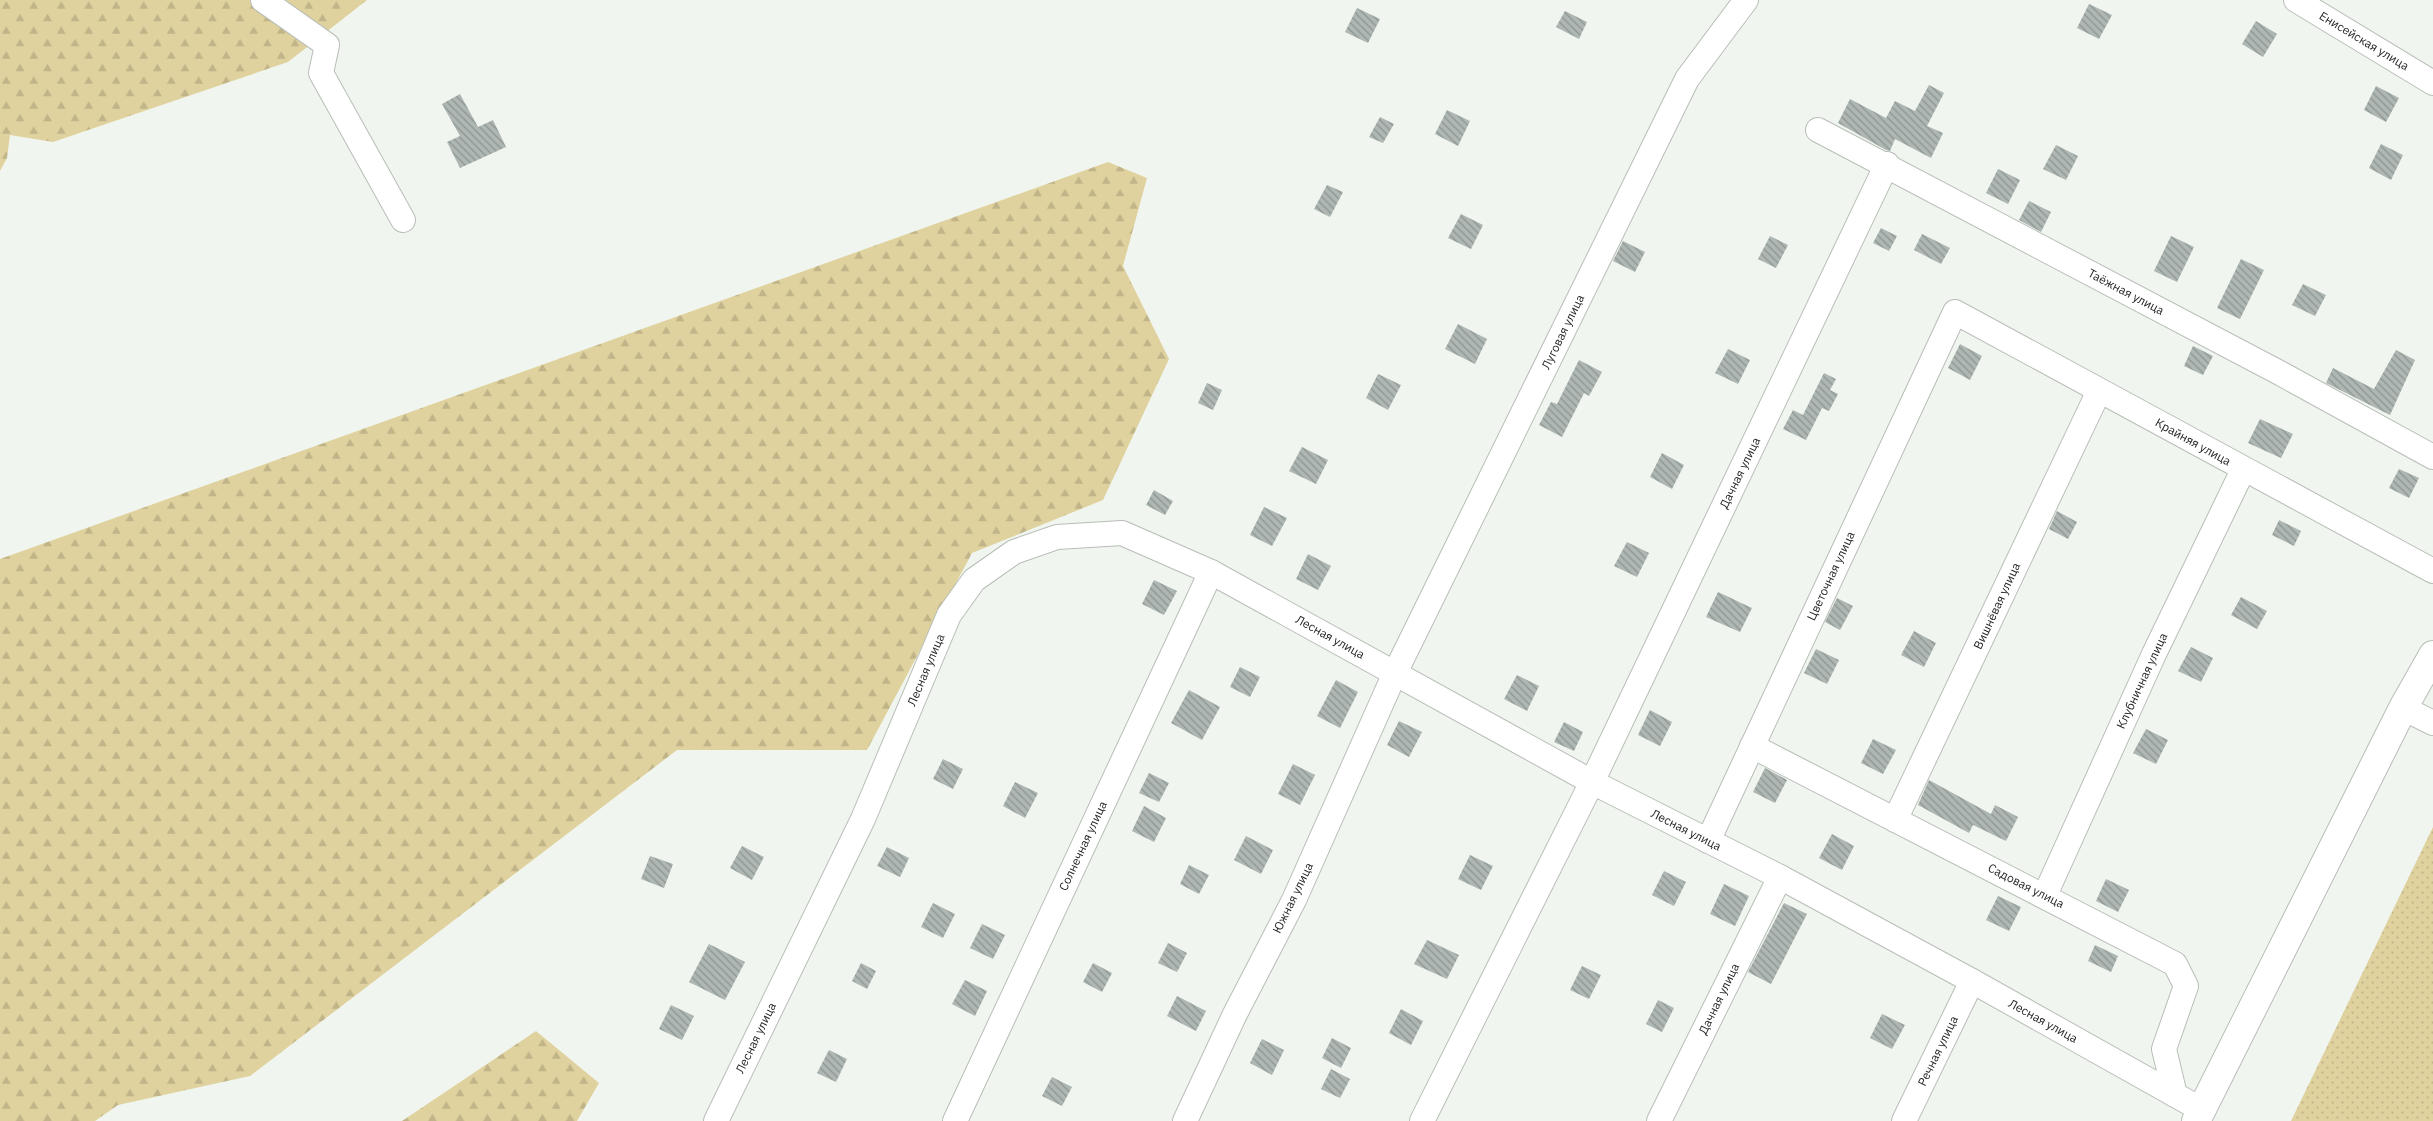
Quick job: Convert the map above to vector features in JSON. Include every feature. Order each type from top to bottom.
[{"type":"main road","points":[[2199,1116],[2403,708],[2433,655]]},
{"type":"street","points":[[263,0],[327,46],[321,73],[402,220]]},
{"type":"street","name":"Луговая улица","points":[[1395,673],[1687,79],[1746,0]]},
{"type":"street","name":"Енисейская улица","points":[[2296,0],[2433,83]]},
{"type":"street","name":"Таёжная улица","points":[[1818,130],[1887,164],[2433,457]]},
{"type":"street","name":"Дачная улица","points":[[1422,1121],[1592,782],[1887,164]]},
{"type":"street","name":"Крайняя улица","points":[[1955,312],[2243,470],[2433,571]]},
{"type":"street","name":"Цветочная улица","points":[[1708,841],[1955,312]]},
{"type":"street","name":"Вишнёвая улица","points":[[1895,820],[2099,391]]},
{"type":"street","name":"Клубничная улица","points":[[2045,895],[2154,654],[2243,470]]},
{"type":"street","name":"Лесная улица","points":[[716,1121],[863,819],[949,615],[974,580],[1014,552],[1057,537],[1122,533],[1211,572],[1592,782],[1780,877],[1972,981],[2175,1095],[2199,1116]]},
{"type":"street","name":"Солнечная улица","points":[[955,1121],[1211,572]]},
{"type":"street","name":"Южная улица","points":[[1185,1121],[1235,1014],[1294,900],[1395,673]]},
{"type":"street","points":[[2403,708],[2433,723]]},
{"type":"street","name":"Садовая улица","points":[[1752,746],[2176,964],[2186,986],[2164,1049],[2175,1095]]},
{"type":"street","name":"Дачная улица","points":[[1658,1121],[1780,877]]},
{"type":"street","name":"Речная улица","points":[[1904,1121],[1972,981]]},
{"type":"green space","points":[[0,0],[367,0],[288,62],[53,142],[10,135],[7,158],[0,171]]},
{"type":"green space","points":[[1108,162],[1147,178],[1123,266],[1169,359],[1103,500],[972,553],[867,750],[677,750],[250,1076],[118,1105],[95,1121],[0,1121],[0,559]]},
{"type":"green space","points":[[2433,827],[2433,1121],[2291,1121]]},
{"type":"green space","points":[[536,1031],[599,1083],[577,1121],[402,1121]]},
{"type":"building","points":[[2089,4],[2112,15],[2099,39],[2077,28]]},
{"type":"building","points":[[1357,8],[1380,19],[1368,43],[1345,32]]},
{"type":"building","points":[[1565,11],[1587,22],[1579,39],[1556,27]]},
{"type":"building","points":[[2256,21],[2277,34],[2263,57],[2242,44]]},
{"type":"building","points":[[1929,85],[1944,93],[1927,126],[1943,133],[1931,158],[1895,139],[1890,151],[1886,150],[1838,123],[1850,99],[1886,118],[1895,101],[1915,111]]},
{"type":"building","points":[[2376,86],[2399,98],[2386,122],[2364,110]]},
{"type":"building","points":[[460,94],[478,127],[493,120],[506,147],[460,168],[447,142],[460,136],[442,104]]},
{"type":"building","points":[[1447,110],[1470,121],[1458,146],[1435,134]]},
{"type":"building","points":[[1380,117],[1394,124],[1383,143],[1369,137]]},
{"type":"building","points":[[2381,144],[2403,155],[2391,180],[2369,168]]},
{"type":"building","points":[[2056,145],[2078,156],[2066,180],[2043,169]]},
{"type":"building","points":[[1998,169],[2020,180],[2008,204],[1986,193]]},
{"type":"building","points":[[1327,185],[1343,192],[1330,217],[1314,209]]},
{"type":"building","points":[[2029,201],[2051,212],[2041,232],[2019,220]]},
{"type":"building","points":[[1461,214],[1483,225],[1471,249],[1448,238]]},
{"type":"building","points":[[1881,228],[1897,236],[1889,251],[1873,243]]},
{"type":"building","points":[[1922,234],[1950,248],[1941,264],[1914,250]]},
{"type":"building","points":[[1770,236],[1788,245],[1776,268],[1758,259]]},
{"type":"building","points":[[2171,236],[2194,247],[2177,282],[2154,271]]},
{"type":"building","points":[[1623,241],[1645,252],[1635,272],[1613,261]]},
{"type":"building","points":[[2241,259],[2264,270],[2240,319],[2217,308]]},
{"type":"building","points":[[2303,284],[2326,295],[2315,316],[2292,305]]},
{"type":"building","points":[[1458,324],[1487,339],[1475,364],[1445,349]]},
{"type":"building","points":[[1960,344],[1982,356],[1970,380],[1948,368]]},
{"type":"building","points":[[2193,346],[2213,356],[2203,375],[2184,366]]},
{"type":"building","points":[[1728,349],[1750,360],[1738,384],[1715,373]]},
{"type":"building","points":[[2396,350],[2415,360],[2390,415],[2326,383],[2333,368],[2374,389]]},
{"type":"building","points":[[1579,360],[1602,372],[1589,396],[1584,393],[1562,437],[1539,425],[1551,402],[1557,404]]},
{"type":"building","points":[[1824,373],[1836,379],[1830,390],[1838,394],[1829,411],[1822,408],[1806,440],[1783,429],[1793,410],[1803,415]]},
{"type":"building","points":[[1378,374],[1401,385],[1388,410],[1366,398]]},
{"type":"building","points":[[1207,383],[1222,390],[1213,410],[1198,403]]},
{"type":"building","points":[[2260,419],[2293,434],[2281,458],[2248,443]]},
{"type":"building","points":[[1302,447],[1328,460],[1316,484],[1289,471]]},
{"type":"building","points":[[1662,453],[1684,465],[1672,489],[1650,477]]},
{"type":"building","points":[[2399,469],[2419,478],[2409,498],[2389,488]]},
{"type":"building","points":[[1154,490],[1173,501],[1165,515],[1146,505]]},
{"type":"building","points":[[1264,507],[1287,518],[1272,546],[1250,535]]},
{"type":"building","points":[[2057,511],[2077,522],[2068,539],[2049,529]]},
{"type":"building","points":[[2279,520],[2301,531],[2294,546],[2272,535]]},
{"type":"building","points":[[1627,542],[1649,553],[1637,577],[1614,566]]},
{"type":"building","points":[[1308,554],[1331,566],[1318,590],[1296,579]]},
{"type":"building","points":[[1154,580],[1177,591],[1164,615],[1142,604]]},
{"type":"building","points":[[1718,592],[1752,608],[1740,632],[1706,617]]},
{"type":"building","points":[[2241,597],[2267,611],[2257,629],[2231,615]]},
{"type":"building","points":[[1837,598],[1853,606],[1840,630],[1825,622]]},
{"type":"building","points":[[1914,631],[1936,643],[1924,667],[1901,655]]},
{"type":"building","points":[[2191,647],[2213,658],[2201,682],[2178,671]]},
{"type":"building","points":[[1816,649],[1839,660],[1827,684],[1804,673]]},
{"type":"building","points":[[1240,667],[1260,677],[1250,697],[1230,687]]},
{"type":"building","points":[[1517,675],[1539,686],[1527,711],[1504,699]]},
{"type":"building","points":[[1336,680],[1358,692],[1340,728],[1317,716]]},
{"type":"building","points":[[1189,690],[1220,707],[1202,740],[1171,723]]},
{"type":"building","points":[[1650,710],[1672,722],[1660,746],[1638,735]]},
{"type":"building","points":[[1399,721],[1422,732],[1409,757],[1387,745]]},
{"type":"building","points":[[1564,722],[1583,732],[1574,751],[1554,742]]},
{"type":"building","points":[[2146,729],[2168,740],[2156,764],[2133,753]]},
{"type":"building","points":[[1873,739],[1896,750],[1883,774],[1861,763]]},
{"type":"building","points":[[943,759],[963,769],[953,789],[933,779]]},
{"type":"building","points":[[1293,764],[1315,775],[1300,805],[1278,794]]},
{"type":"building","points":[[1765,768],[1787,780],[1775,803],[1753,792]]},
{"type":"building","points":[[1149,773],[1169,783],[1159,802],[1139,793]]},
{"type":"building","points":[[1929,780],[1991,814],[1995,805],[2018,817],[2006,841],[1973,825],[1969,833],[1918,805]]},
{"type":"building","points":[[1015,782],[1038,793],[1025,818],[1003,806]]},
{"type":"building","points":[[1144,806],[1166,818],[1154,842],[1132,831]]},
{"type":"building","points":[[1832,834],[1854,846],[1842,870],[1819,858]]},
{"type":"building","points":[[1246,836],[1273,850],[1261,874],[1234,860]]},
{"type":"building","points":[[742,846],[764,857],[752,880],[730,868]]},
{"type":"building","points":[[887,847],[909,858],[900,877],[877,866]]},
{"type":"building","points":[[1470,855],[1493,866],[1481,890],[1458,879]]},
{"type":"building","points":[[650,856],[673,864],[664,888],[641,879]]},
{"type":"building","points":[[1189,865],[1209,875],[1199,894],[1180,884]]},
{"type":"building","points":[[1664,871],[1686,882],[1674,906],[1652,895]]},
{"type":"building","points":[[2106,879],[2129,890],[2118,912],[2096,901]]},
{"type":"building","points":[[1724,884],[1749,896],[1735,926],[1710,914]]},
{"type":"building","points":[[1998,896],[2021,907],[2009,931],[1986,920]]},
{"type":"building","points":[[933,903],[955,914],[943,938],[921,927]]},
{"type":"building","points":[[1784,903],[1807,914],[1771,984],[1748,972]]},
{"type":"building","points":[[982,924],[1005,935],[993,959],[970,948]]},
{"type":"building","points":[[1427,940],[1459,955],[1447,979],[1414,964]]},
{"type":"building","points":[[1168,943],[1187,953],[1177,972],[1158,963]]},
{"type":"building","points":[[709,944],[745,962],[725,1000],[689,982]]},
{"type":"building","points":[[2095,945],[2118,956],[2111,972],[2088,961]]},
{"type":"building","points":[[861,963],[876,971],[867,989],[852,981]]},
{"type":"building","points":[[1093,963],[1112,973],[1102,992],[1083,982]]},
{"type":"building","points":[[1582,966],[1601,975],[1589,999],[1570,990]]},
{"type":"building","points":[[965,980],[987,991],[975,1016],[952,1004]]},
{"type":"building","points":[[1177,996],[1206,1011],[1196,1031],[1167,1016]]},
{"type":"building","points":[[1658,1000],[1674,1008],[1662,1032],[1646,1024]]},
{"type":"building","points":[[671,1005],[694,1016],[682,1040],[659,1029]]},
{"type":"building","points":[[1401,1009],[1423,1021],[1411,1045],[1389,1033]]},
{"type":"building","points":[[1882,1014],[1905,1025],[1892,1049],[1870,1038]]},
{"type":"building","points":[[1332,1038],[1351,1048],[1341,1068],[1322,1058]]},
{"type":"building","points":[[1262,1039],[1284,1050],[1272,1075],[1250,1063]]},
{"type":"building","points":[[829,1050],[847,1059],[836,1082],[817,1073]]},
{"type":"building","points":[[1331,1069],[1350,1079],[1340,1098],[1321,1089]]},
{"type":"building","points":[[1052,1077],[1072,1087],[1062,1106],[1042,1096]]}]
